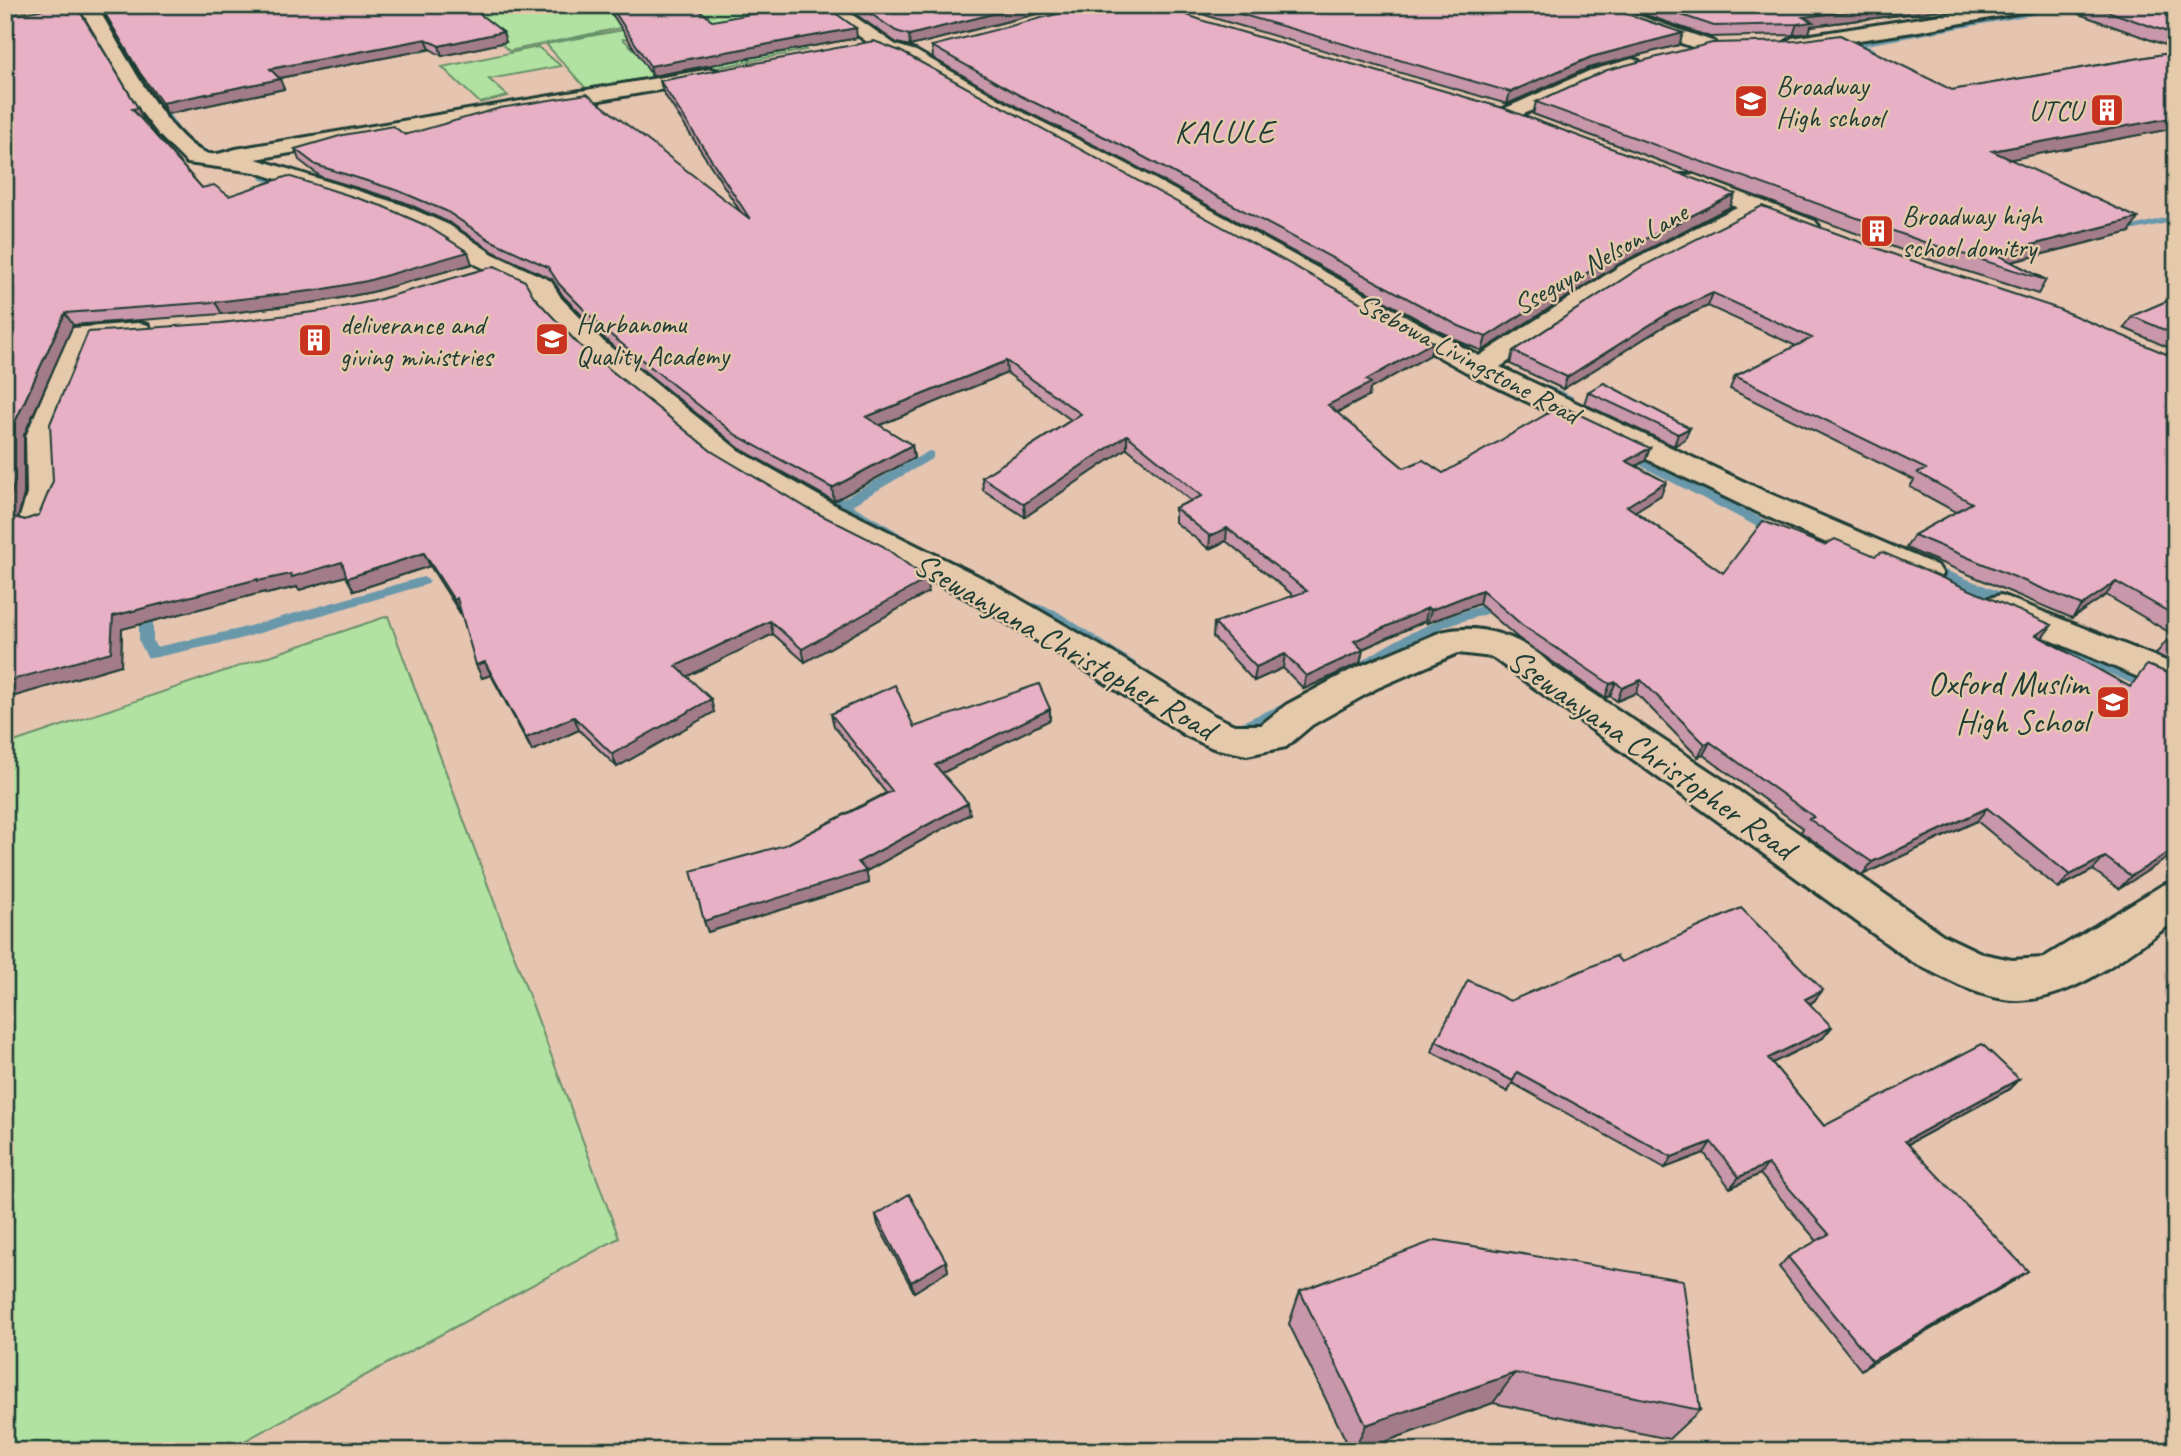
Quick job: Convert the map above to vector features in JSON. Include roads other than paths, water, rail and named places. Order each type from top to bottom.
[{"type":"street","points":[[5,19],[86,5]]},
{"type":"street","name":"Ssewanyana Christopher Road","points":[[86,5],[149,109],[166,131],[195,158],[258,166],[395,210],[441,230],[484,259],[542,286],[549,301],[594,348],[727,456],[822,511],[978,590],[1105,665],[1199,725],[1227,738],[1247,741],[1272,737],[1299,715],[1364,679],[1454,641],[1501,646],[1927,947],[1975,972],[2012,980],[2045,977],[2067,968],[2176,898]]},
{"type":"street","name":"Ssebowa Livingstone Road","points":[[826,5],[865,45],[922,52],[1013,115],[1129,175],[1480,368],[1756,500],[1949,584]]},
{"type":"street","points":[[1590,5],[1708,46]]},
{"type":"street","points":[[1769,45],[1913,27],[2034,5]]},
{"type":"street","points":[[1880,12],[1913,27]]},
{"type":"street","points":[[1673,53],[1708,46],[1732,46]]},
{"type":"street","points":[[1534,123],[1501,112],[1596,75],[1651,59]]},
{"type":"street","points":[[208,161],[736,70]]},
{"type":"street","points":[[1663,171],[1830,234]]},
{"type":"street","name":"Sseguya Nelson Lane","points":[[1480,368],[1629,271],[1755,207]]},
{"type":"street","points":[[465,276],[503,267]]},
{"type":"street","points":[[35,520],[43,494],[41,436],[83,334],[159,330]]},
{"type":"street","points":[[1975,595],[2176,680]]},
{"type":"waterway","points":[[138,5],[99,12],[178,134],[210,155]]},
{"type":"waterway","points":[[1873,52],[1858,44],[2084,5]]},
{"type":"waterway","points":[[888,34],[931,62]]},
{"type":"waterway","points":[[265,178],[295,186]]},
{"type":"waterway","points":[[2130,228],[2176,218]]},
{"type":"waterway","points":[[451,230],[545,277],[560,288]]},
{"type":"waterway","points":[[596,328],[638,373]]},
{"type":"waterway","points":[[1434,333],[1464,347]]},
{"type":"waterway","points":[[1542,387],[1568,399]]},
{"type":"waterway","points":[[672,400],[727,435]]},
{"type":"waterway","points":[[1626,453],[1780,533]]},
{"type":"waterway","points":[[842,505],[929,455]]},
{"type":"waterway","points":[[817,490],[842,505]]},
{"type":"waterway","points":[[842,505],[895,536]]},
{"type":"waterway","points":[[1922,565],[2018,604]]},
{"type":"waterway","points":[[146,603],[146,641],[152,653],[236,635],[423,581]]},
{"type":"waterway","points":[[1015,602],[1050,613],[1133,666]]},
{"type":"waterway","points":[[1358,670],[1414,635],[1427,633],[1440,623],[1461,619],[1484,610]]},
{"type":"waterway","points":[[2025,630],[2176,699]]},
{"type":"waterway","points":[[1234,732],[1292,705]]},
{"type":"place","name":"Broadway High school","points":[[1751,101]]},
{"type":"place","name":"UTCU","points":[[2107,110]]},
{"type":"place","name":"Broadway high school domitry","points":[[1877,231]]},
{"type":"place","name":"Harbanomu Quality Academy","points":[[552,339]]},
{"type":"place","name":"deliverance and giving ministries","points":[[315,340]]},
{"type":"place","name":"Oxford Muslim High School","points":[[2113,702]]},
{"type":"district","name":"KALULE","points":[[1225,131]]}]
